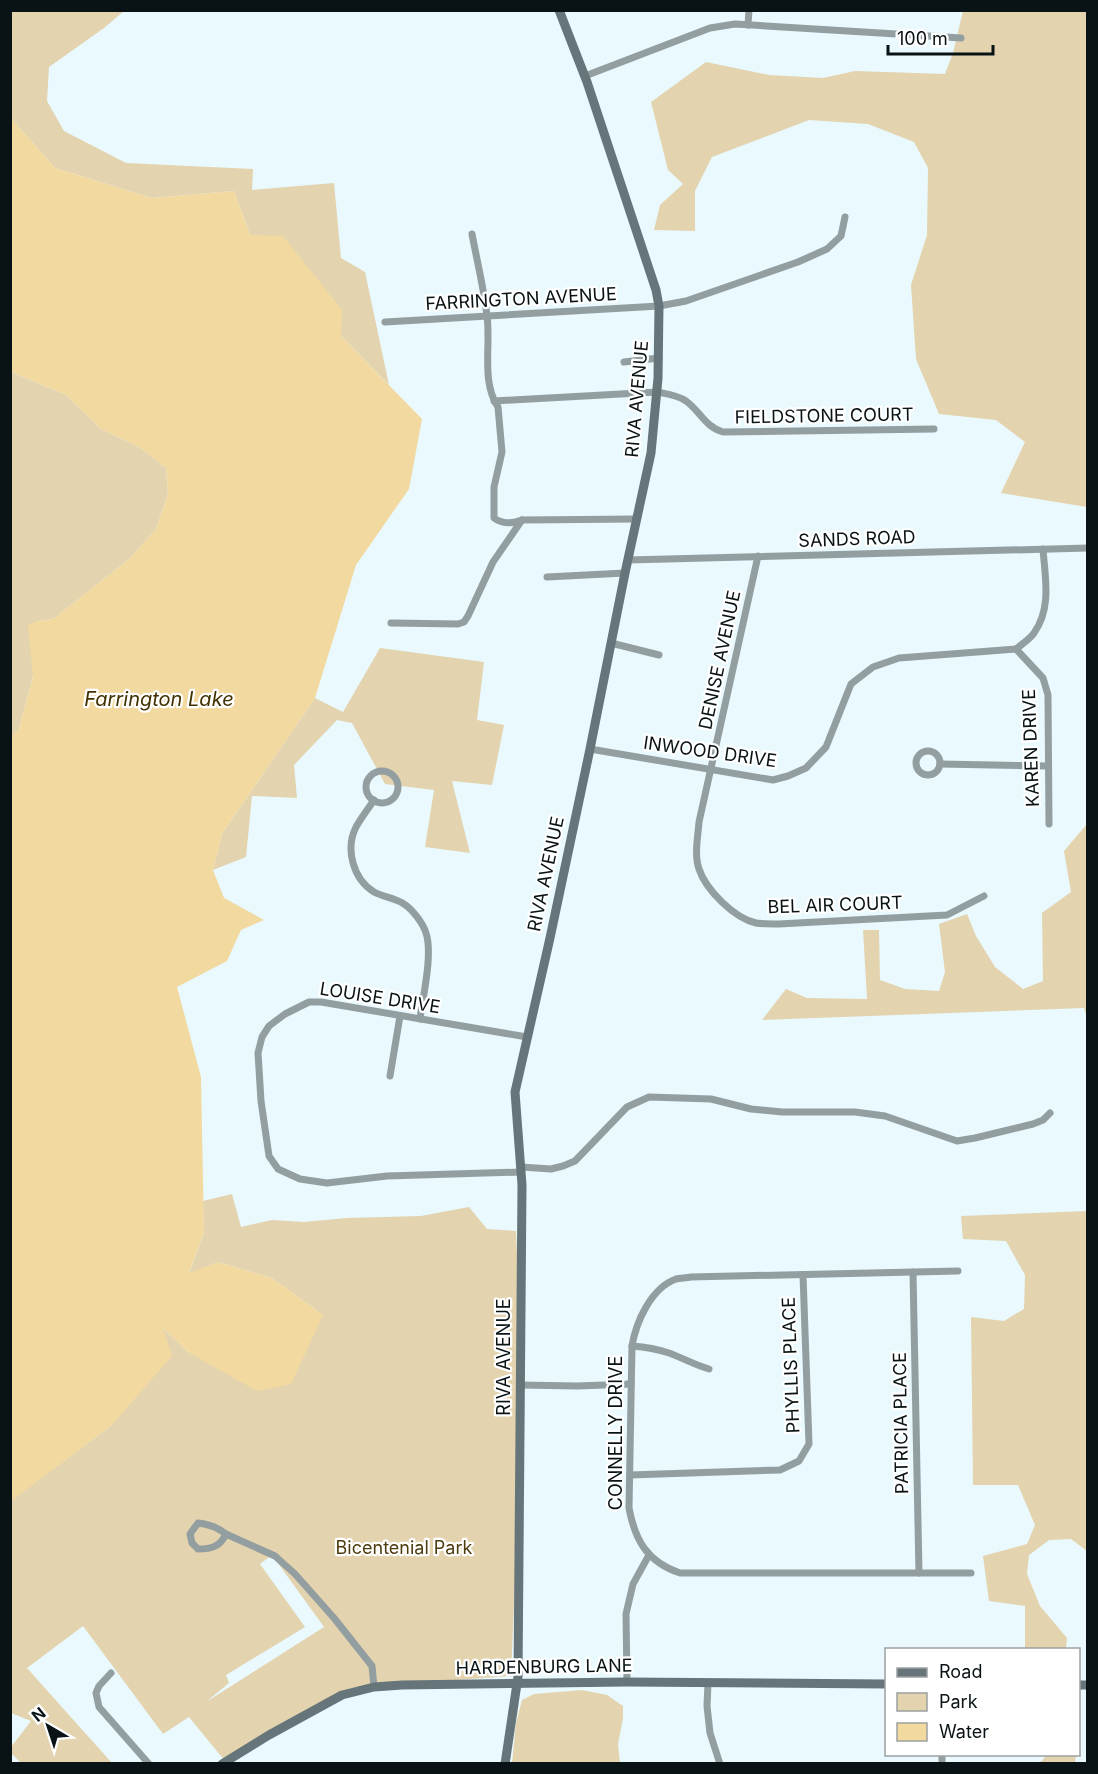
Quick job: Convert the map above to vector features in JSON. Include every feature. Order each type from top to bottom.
[{"type":"street","name":"RIVA AVENUE","points":[[505,1764],[518,1665],[521,1169],[515,1092],[590,749],[651,453],[659,358],[659,306],[656,290],[585,76],[559,10]]},
{"type":"street","points":[[748,25],[749,10]]},
{"type":"street","points":[[585,76],[710,27],[735,24],[961,38]]},
{"type":"street","name":"FARRINGTON AVENUE","points":[[385,322],[659,306],[686,301],[787,266],[827,249],[841,236],[845,217]]},
{"type":"street","points":[[472,234],[487,316],[489,383],[498,407],[502,452],[494,487],[493,514],[496,520],[515,523],[522,520],[637,519]]},
{"type":"street","points":[[624,362],[659,358]]},
{"type":"street","name":"FIELDSTONE COURT","points":[[494,401],[657,392],[674,395],[687,401],[707,424],[714,430],[723,432],[934,429]]},
{"type":"street","points":[[391,623],[458,624],[464,622],[493,562],[522,520]]},
{"type":"street","name":"SANDS ROAD","points":[[628,560],[1088,548]]},
{"type":"street","points":[[1016,649],[1033,635],[1041,621],[1046,602],[1043,549]]},
{"type":"street","name":"DENISE AVENUE","points":[[711,770],[758,556]]},
{"type":"street","points":[[547,577],[625,573]]},
{"type":"street","points":[[611,643],[659,655]]},
{"type":"street","name":"KAREN DRIVE","points":[[1016,649],[1043,678],[1048,695],[1049,824]]},
{"type":"street","name":"INWOOD DRIVE","points":[[590,749],[772,780],[806,768],[826,747],[851,684],[873,667],[899,658],[1016,649]]},
{"type":"street","points":[[940,764],[1048,766]]},
{"type":"street","name":"BEL AIR COURT","points":[[711,770],[699,822],[697,852],[699,869],[717,898],[729,908],[754,922],[779,924],[947,915],[984,896]]},
{"type":"street","points":[[376,772],[391,773],[397,781],[396,795],[388,801],[374,800],[367,792],[369,778],[376,772]]},
{"type":"street","points":[[374,800],[356,827],[351,842],[351,854],[354,868],[361,879],[374,892],[405,904],[426,932],[429,952],[420,1019]]},
{"type":"street","name":"LOUISE DRIVE","points":[[527,1037],[309,1002],[285,1014],[269,1026],[262,1037],[258,1053],[268,1155],[278,1169],[300,1179],[327,1183],[387,1176],[551,1169],[575,1161],[627,1107],[650,1097],[711,1099],[751,1109],[782,1112],[855,1112],[885,1116],[957,1141],[1034,1124],[1043,1120],[1050,1113]]},
{"type":"street","points":[[390,1076],[400,1016]]},
{"type":"street","name":"CONNELLY DRIVE","points":[[958,1271],[691,1277],[676,1279],[661,1288],[642,1314],[635,1328],[632,1346],[629,1508],[632,1526],[649,1554],[666,1568],[680,1573],[971,1572]]},
{"type":"street","name":"PATRICIA PLACE","points":[[913,1272],[919,1573]]},
{"type":"street","name":"PHYLLIS PLACE","points":[[630,1475],[780,1470],[799,1461],[809,1444],[803,1275]]},
{"type":"street","points":[[632,1346],[649,1347],[709,1369]]},
{"type":"street","points":[[520,1385],[631,1384]]},
{"type":"street","points":[[226,1534],[222,1542],[210,1549],[198,1549],[192,1543],[190,1534],[198,1524],[210,1524],[226,1534],[275,1556],[296,1574],[372,1666],[374,1688]]},
{"type":"street","points":[[627,1682],[626,1614],[633,1584],[649,1554]]},
{"type":"street","points":[[111,1673],[96,1693],[99,1707],[149,1764]]},
{"type":"street","name":"HARDENBURG LANE","points":[[222,1764],[342,1695],[374,1688],[402,1685],[627,1682],[885,1684]]},
{"type":"street","points":[[708,1683],[707,1706],[710,1733],[720,1764]]},
{"type":"green space","points":[[10,11],[124,11],[49,67],[47,101],[64,131],[126,163],[253,169],[252,190],[334,183],[341,258],[365,272],[389,385],[341,336],[250,235],[234,191],[152,198],[55,168],[11,118]]},
{"type":"green space","points":[[963,11],[1087,11],[1087,507],[1001,493],[1025,442],[996,420],[939,414],[916,359],[911,285],[927,235],[928,168],[914,142],[868,124],[809,120],[712,157],[695,191],[695,231],[654,230],[660,205],[683,184],[668,170],[651,102],[706,62],[769,75],[823,78],[855,71],[945,74],[953,53]]},
{"type":"green space","points":[[11,372],[66,395],[101,429],[139,447],[166,468],[168,494],[156,529],[129,559],[53,619],[37,621],[33,676],[19,729],[11,737]]},
{"type":"green space","points":[[380,648],[484,662],[477,720],[504,725],[492,785],[452,781],[470,853],[425,847],[434,790],[385,784],[352,723],[337,720],[294,765],[297,798],[252,796],[246,857],[213,870],[222,834],[315,698],[343,712]]},
{"type":"green space","points":[[1087,824],[1087,1017],[1084,1008],[762,1020],[786,989],[807,998],[867,999],[863,930],[879,930],[880,980],[905,989],[939,991],[945,972],[939,924],[967,914],[976,936],[995,967],[1023,989],[1043,981],[1042,913],[1071,892],[1064,851]]},
{"type":"green space","name":"Bicentenial Park","points":[[232,1194],[241,1227],[272,1220],[304,1222],[421,1216],[469,1207],[487,1229],[516,1231],[523,1386],[511,1676],[351,1688],[225,1761],[189,1717],[163,1734],[83,1626],[27,1668],[112,1763],[21,1763],[11,1753],[11,1747],[31,1721],[11,1713],[10,1501],[111,1426],[162,1327],[188,1352],[323,1315],[272,1278],[218,1262],[189,1274],[204,1233],[203,1201]],"holes":[[[272,1555],[324,1627],[206,1702],[229,1683],[226,1675],[305,1627],[260,1564]]]},
{"type":"green space","points":[[1087,1211],[1087,1551],[1071,1539],[1049,1540],[1029,1555],[1027,1574],[1040,1606],[1067,1638],[1066,1648],[1025,1648],[1025,1606],[989,1601],[983,1556],[1027,1544],[1035,1525],[1018,1485],[973,1485],[971,1317],[1004,1321],[1024,1309],[1025,1275],[1006,1241],[963,1239],[961,1216]]},
{"type":"green space","points":[[582,1690],[607,1695],[623,1706],[618,1744],[620,1763],[512,1763],[516,1723],[522,1700],[534,1694]]},
{"type":"green space","points":[[1045,1756],[1076,1756],[1075,1763],[1037,1763]]},
{"type":"water","name":"Farrington Lake","points":[[11,118],[55,168],[152,198],[234,191],[250,235],[283,236],[342,310],[341,336],[422,419],[409,489],[356,565],[315,698],[222,834],[213,870],[224,898],[264,920],[241,930],[227,961],[177,987],[201,1077],[204,1233],[189,1273],[218,1262],[272,1278],[323,1315],[291,1384],[257,1391],[188,1352],[163,1328],[172,1356],[111,1426],[11,1501],[10,737],[19,729],[33,676],[28,625],[53,619],[129,559],[156,529],[168,494],[166,468],[139,447],[101,429],[66,395],[11,372]]}]
